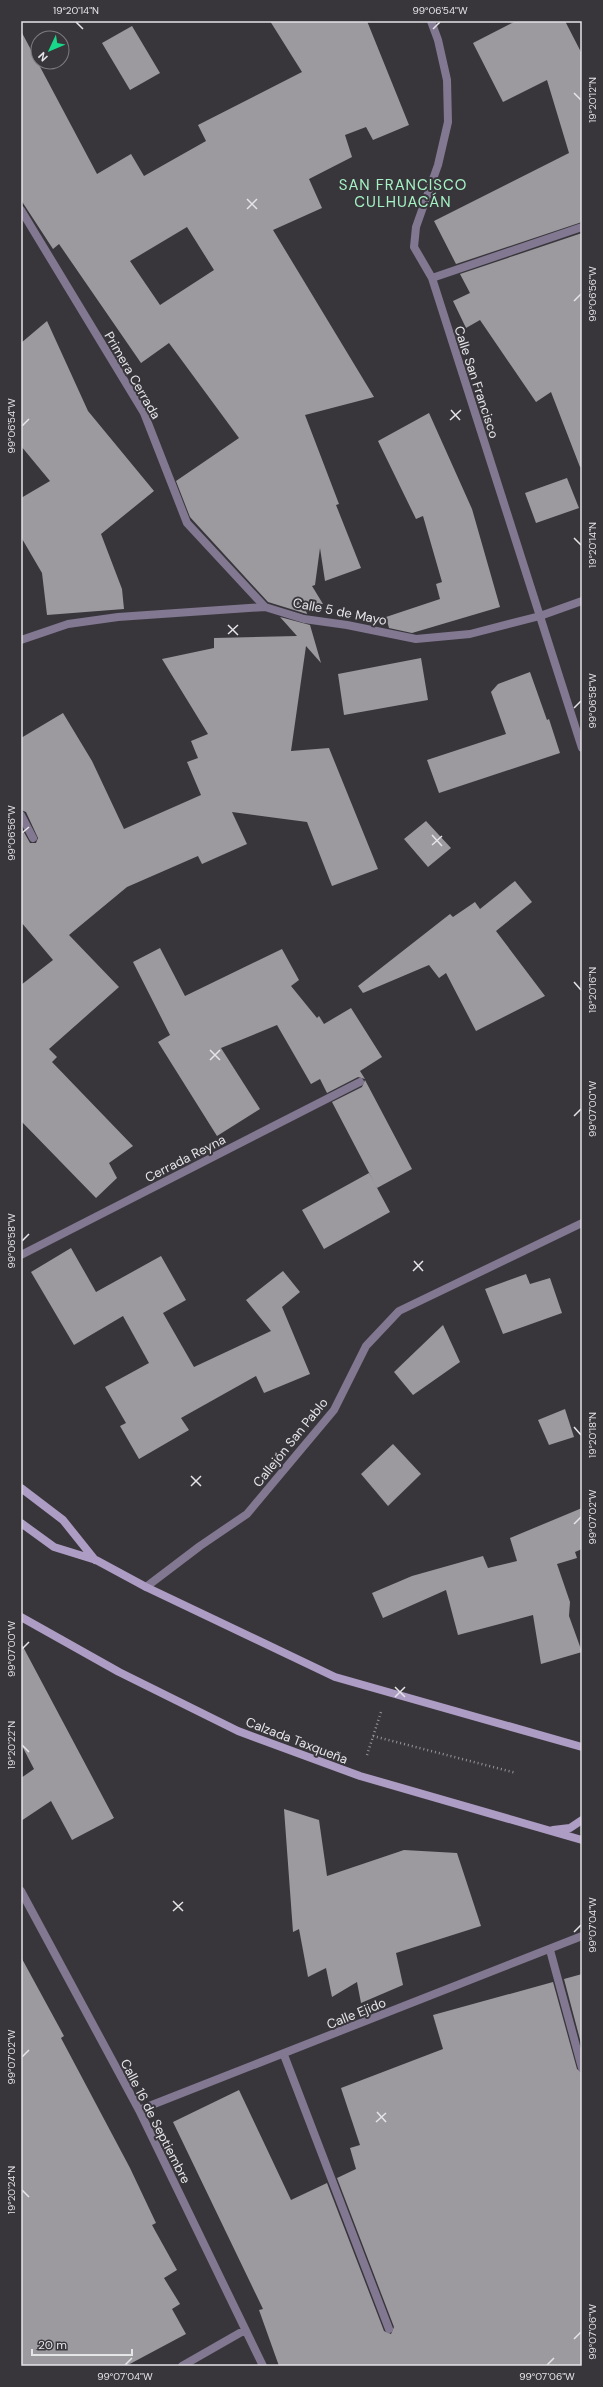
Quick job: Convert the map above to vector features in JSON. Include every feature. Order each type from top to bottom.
[{"type":"main road","points":[[21,1488],[63,1520],[96,1560]]},
{"type":"main road","points":[[21,1524],[54,1547],[96,1560],[146,1587],[335,1677],[582,1747]]},
{"type":"main road","name":"Calzada Taxqueña","points":[[21,1617],[119,1672],[238,1731],[360,1776],[582,1840]]},
{"type":"main road","points":[[571,1744],[582,1751]]},
{"type":"main road","points":[[544,1830],[557,1831],[570,1828],[582,1820]]},
{"type":"street","name":"Calle San Francisco","points":[[431,21],[438,40],[446,80],[448,122],[438,166],[416,227],[414,247],[432,278],[582,748]]},
{"type":"street","name":"Primera Cerrada","points":[[21,210],[144,413],[187,523],[265,607]]},
{"type":"street","points":[[432,278],[582,227]]},
{"type":"street","name":"Calle 5 de Mayo","points":[[21,640],[75,623],[118,617],[265,607],[304,619],[347,625],[416,639],[470,634],[540,616],[582,601]]},
{"type":"street","points":[[21,815],[33,838]]},
{"type":"street","name":"Cerrada Reyna","points":[[21,1255],[360,1082]]},
{"type":"street","name":"Callejón San Pablo","points":[[146,1587],[200,1546],[247,1514],[334,1410],[366,1346],[400,1311],[582,1223]]},
{"type":"street","name":"Calle 16 de Septiembre","points":[[21,1890],[139,2110],[263,2366]]},
{"type":"street","name":"Calle Ejido","points":[[139,2110],[284,2055],[582,1936]]},
{"type":"street","points":[[550,1950],[582,2068]]},
{"type":"street","points":[[284,2055],[389,2329]]},
{"type":"street","points":[[182,2366],[245,2330]]},
{"type":"path","points":[[360,1776],[387,1692]]},
{"type":"path","points":[[373,1736],[516,1774]]},
{"type":"building","points":[[270,21],[367,21],[409,125],[373,140],[366,127],[345,135],[352,157],[309,179],[322,208],[273,230],[374,397],[305,415],[339,504],[336,505],[361,568],[325,581],[320,548],[315,585],[312,586],[323,604],[304,604],[307,614],[268,602],[190,517],[176,481],[239,438],[169,343],[141,363],[59,244],[53,249],[21,200],[21,31],[30,48],[30,70],[42,70],[97,174],[131,154],[144,176],[206,141],[198,125],[302,72]],"holes":[[[187,227],[214,270],[160,305],[130,261]]]},
{"type":"building","points":[[516,21],[565,21],[582,54],[582,222],[456,264],[434,221],[569,153],[547,80],[503,102],[473,43]]},
{"type":"building","points":[[132,26],[160,73],[130,90],[102,43]]},
{"type":"building","points":[[582,233],[582,467],[580,467],[551,392],[536,402],[480,320],[466,328],[453,301],[470,293],[460,274]]},
{"type":"building","points":[[47,321],[88,411],[154,491],[101,534],[122,589],[124,609],[47,615],[42,573],[21,537],[21,498],[50,481],[21,446],[21,343]]},
{"type":"building","points":[[429,413],[472,509],[500,607],[412,633],[389,628],[386,617],[440,599],[436,584],[442,582],[423,516],[416,519],[378,441]]},
{"type":"building","points":[[567,478],[579,508],[536,523],[525,493]]},
{"type":"building","points":[[280,617],[310,625],[321,663],[306,646],[291,751],[329,748],[378,869],[332,886],[307,822],[232,812],[247,844],[202,864],[198,856],[127,887],[69,935],[119,987],[49,1049],[57,1057],[52,1062],[133,1146],[109,1163],[117,1178],[96,1198],[21,1121],[21,985],[53,960],[21,922],[21,827],[30,843],[36,843],[38,838],[26,812],[21,810],[21,738],[63,713],[92,761],[124,829],[201,795],[187,762],[198,758],[191,741],[208,734],[162,659],[214,648],[214,638],[297,636]]},
{"type":"building","points":[[421,658],[428,700],[344,715],[338,674]]},
{"type":"building","points":[[530,672],[547,720],[549,719],[560,753],[439,793],[427,760],[506,734],[491,692],[498,684]]},
{"type":"building","points":[[426,821],[451,848],[428,867],[404,839]]},
{"type":"building","points":[[515,881],[532,902],[496,931],[545,996],[476,1031],[446,973],[439,978],[429,965],[363,993],[358,986],[450,914],[453,917],[475,902],[480,909]]},
{"type":"building","points":[[160,948],[185,996],[282,949],[299,980],[291,986],[317,1018],[319,1016],[324,1024],[351,1008],[382,1057],[360,1071],[365,1079],[358,1077],[327,1093],[320,1079],[311,1084],[277,1025],[221,1048],[260,1109],[217,1136],[158,1042],[170,1035],[133,962]]},
{"type":"building","points":[[365,1080],[412,1169],[377,1188],[332,1102],[362,1087]]},
{"type":"building","points":[[369,1173],[390,1212],[324,1249],[302,1210]]},
{"type":"building","points":[[71,1248],[96,1292],[161,1256],[186,1300],[163,1313],[194,1367],[271,1331],[246,1300],[283,1271],[300,1292],[282,1307],[310,1374],[264,1393],[256,1376],[181,1418],[189,1430],[139,1459],[120,1426],[126,1423],[105,1387],[149,1363],[123,1316],[74,1345],[31,1272]]},
{"type":"building","points":[[526,1274],[530,1284],[550,1278],[562,1313],[503,1334],[485,1289]]},
{"type":"building","points":[[443,1325],[460,1362],[413,1395],[394,1372]]},
{"type":"building","points":[[565,1409],[574,1437],[549,1445],[538,1420]]},
{"type":"building","points":[[393,1444],[421,1474],[388,1506],[361,1474]]},
{"type":"building","points":[[582,1508],[582,1549],[575,1552],[577,1558],[557,1564],[570,1602],[569,1616],[582,1652],[541,1664],[533,1615],[458,1635],[446,1590],[383,1618],[372,1593],[412,1576],[483,1556],[488,1568],[517,1561],[510,1538]]},
{"type":"building","points":[[21,1643],[114,1818],[72,1840],[51,1801],[21,1821],[21,1778],[34,1769],[21,1744]]},
{"type":"building","points":[[284,1809],[319,1820],[327,1876],[404,1850],[457,1853],[481,1926],[396,1953],[403,1985],[361,2003],[357,1982],[332,1997],[326,1968],[308,1977],[299,1929],[293,1932]]},
{"type":"building","points":[[21,1957],[64,2036],[61,2038],[130,2168],[156,2223],[152,2225],[177,2270],[164,2278],[180,2304],[172,2309],[186,2334],[126,2366],[21,2366]]},
{"type":"building","points":[[582,1974],[582,2047],[564,1979]]},
{"type":"building","points":[[553,1982],[577,2069],[582,2073],[582,2366],[279,2366],[259,2310],[263,2309],[173,2122],[239,2090],[291,2200],[327,2183],[384,2331],[391,2334],[394,2327],[337,2178],[356,2169],[350,2148],[360,2145],[341,2088],[443,2049],[433,2015]]},
{"type":"district","name":"SAN FRANCISCO CULHUACÁN","points":[[403,194]]}]
